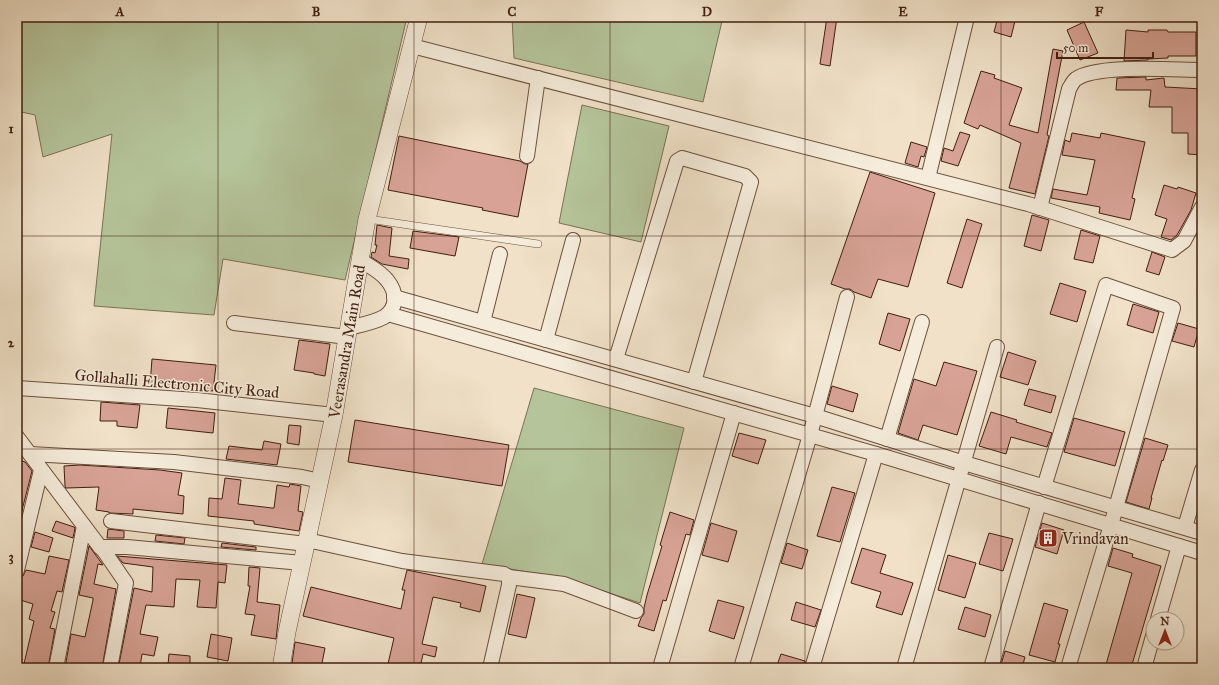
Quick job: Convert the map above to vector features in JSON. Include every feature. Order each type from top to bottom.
[{"type":"street","name":"Veerasandra Main Road","points":[[281,668],[334,416],[367,219],[412,46],[418,17]]},
{"type":"street","points":[[928,178],[967,17]]},
{"type":"street","points":[[412,46],[1040,208],[1172,250],[1184,241],[1202,207]]},
{"type":"street","points":[[1040,208],[1069,89],[1075,80],[1088,73],[1117,70],[1202,70]]},
{"type":"street","points":[[526,156],[538,78]]},
{"type":"street","points":[[616,359],[677,161],[682,158],[745,176],[751,182],[694,382]]},
{"type":"street","points":[[546,340],[573,240]]},
{"type":"street","points":[[466,336],[478,320],[500,254]]},
{"type":"street","points":[[234,323],[348,332],[382,318],[393,309],[393,291],[388,280],[375,269],[360,260]]},
{"type":"street","points":[[1044,486],[1106,285],[1173,308],[1116,508],[1068,668]]},
{"type":"street","points":[[394,297],[815,416],[964,463],[1202,532]]},
{"type":"street","points":[[741,668],[810,434],[847,297]]},
{"type":"street","points":[[388,314],[810,434],[1202,553]]},
{"type":"street","points":[[887,439],[922,322]]},
{"type":"street","points":[[904,668],[997,347]]},
{"type":"street","name":"Gollahalli Electronic City Road","points":[[17,388],[197,400],[334,416]]},
{"type":"street","points":[[660,668],[734,413]]},
{"type":"street","points":[[17,437],[104,551],[126,583],[110,668]]},
{"type":"street","points":[[30,454],[174,462],[302,477],[320,481]]},
{"type":"street","points":[[812,668],[876,454]]},
{"type":"street","points":[[17,570],[41,470]]},
{"type":"street","points":[[1185,527],[1202,470]]},
{"type":"street","points":[[991,668],[1039,503]]},
{"type":"street","points":[[111,521],[307,542],[402,561],[504,574],[509,577],[564,584],[636,611]]},
{"type":"street","points":[[56,668],[84,526]]},
{"type":"street","points":[[1160,611],[1179,546]]},
{"type":"street","points":[[100,547],[127,547],[302,564]]},
{"type":"street","points":[[490,668],[509,585],[509,577]]},
{"type":"street","points":[[1144,668],[1149,651]]},
{"type":"lane","points":[[367,219],[538,244]]},
{"type":"green space","points":[[17,17],[407,17],[345,280],[223,259],[214,315],[94,306],[112,134],[43,157],[35,115],[17,111]]},
{"type":"green space","points":[[512,17],[723,17],[703,102],[514,58]]},
{"type":"green space","points":[[582,105],[669,126],[641,242],[559,223]]},
{"type":"green space","points":[[534,388],[684,428],[640,603],[567,579],[482,564]]},
{"type":"building","points":[[827,17],[837,17],[830,66],[820,64]]},
{"type":"building","points":[[998,17],[1016,17],[1011,37],[994,32]]},
{"type":"building","points":[[1084,22],[1098,53],[1080,60],[1067,30]]},
{"type":"building","points":[[1126,30],[1148,32],[1148,30],[1167,30],[1168,32],[1196,32],[1196,56],[1168,56],[1168,58],[1124,61]]},
{"type":"building","points":[[1053,49],[1063,51],[1047,135],[1049,136],[1035,194],[1009,188],[1021,143],[980,125],[978,129],[964,123],[981,71],[995,75],[994,78],[1022,88],[1009,125],[1038,133]]},
{"type":"building","points":[[1146,77],[1146,80],[1164,78],[1165,87],[1202,89],[1202,155],[1188,154],[1188,133],[1172,133],[1172,107],[1149,107],[1151,90],[1116,90],[1117,78]]},
{"type":"building","points":[[960,132],[970,135],[958,166],[941,161],[944,148],[953,151]]},
{"type":"building","points":[[1072,133],[1100,138],[1101,133],[1145,142],[1132,198],[1135,199],[1130,220],[1099,213],[1100,207],[1051,198],[1053,189],[1087,195],[1095,160],[1062,155],[1065,140],[1070,142]]},
{"type":"building","points":[[399,136],[520,161],[528,164],[518,217],[482,210],[483,208],[388,190]]},
{"type":"building","points":[[911,142],[927,147],[924,157],[921,156],[918,167],[905,163]]},
{"type":"building","points":[[870,172],[935,193],[908,287],[878,279],[871,298],[850,289],[845,289],[831,284]]},
{"type":"building","points":[[1164,185],[1177,189],[1178,187],[1196,193],[1191,210],[1177,235],[1171,240],[1161,237],[1167,219],[1155,215]]},
{"type":"building","points":[[1032,215],[1049,220],[1041,251],[1024,246]]},
{"type":"building","points":[[967,219],[982,224],[962,288],[947,283]]},
{"type":"building","points":[[377,225],[392,228],[389,256],[409,259],[408,269],[382,264],[371,257],[372,252],[375,253],[377,245],[375,245]]},
{"type":"building","points":[[1081,230],[1100,236],[1093,263],[1074,259]]},
{"type":"building","points":[[413,231],[459,237],[455,256],[410,248]]},
{"type":"building","points":[[1152,252],[1165,257],[1159,275],[1146,271]]},
{"type":"building","points":[[1060,283],[1086,291],[1077,322],[1050,314]]},
{"type":"building","points":[[1133,304],[1159,312],[1153,333],[1127,325]]},
{"type":"building","points":[[888,313],[910,319],[900,351],[879,344]]},
{"type":"building","points":[[1178,323],[1199,329],[1194,347],[1172,341]]},
{"type":"building","points":[[299,340],[330,344],[325,376],[294,370]]},
{"type":"building","points":[[1008,352],[1036,361],[1028,385],[1000,377]]},
{"type":"building","points":[[152,359],[216,365],[213,391],[150,385]]},
{"type":"building","points":[[944,362],[977,371],[957,435],[923,425],[918,440],[898,433],[914,379],[936,386]]},
{"type":"building","points":[[832,386],[858,394],[853,412],[827,404]]},
{"type":"building","points":[[1029,389],[1056,396],[1051,413],[1024,405]]},
{"type":"building","points":[[101,402],[140,405],[137,428],[117,426],[117,421],[100,421]]},
{"type":"building","points":[[168,408],[215,413],[213,433],[166,428]]},
{"type":"building","points":[[991,412],[1017,420],[1016,422],[1052,433],[1047,447],[1011,437],[1006,454],[979,446]]},
{"type":"building","points":[[1074,418],[1125,432],[1115,466],[1064,452]]},
{"type":"building","points":[[355,420],[509,445],[502,486],[348,462]]},
{"type":"building","points":[[289,425],[301,426],[299,445],[287,443]]},
{"type":"building","points":[[739,433],[766,440],[758,464],[732,456]]},
{"type":"building","points":[[1145,438],[1168,445],[1163,461],[1162,460],[1149,509],[1126,502]]},
{"type":"building","points":[[264,441],[281,444],[277,465],[226,459],[229,446],[262,450]]},
{"type":"building","points":[[17,459],[25,462],[32,471],[19,522],[17,522]]},
{"type":"building","points":[[80,465],[160,470],[182,473],[178,495],[184,496],[183,514],[133,509],[133,514],[109,513],[96,510],[99,487],[66,488],[65,486],[64,466]]},
{"type":"building","points":[[225,478],[241,480],[238,504],[272,508],[274,508],[277,485],[289,487],[290,484],[301,486],[298,511],[303,512],[299,531],[254,524],[254,521],[208,516],[209,498],[222,499]]},
{"type":"building","points":[[832,487],[855,493],[840,542],[817,536]]},
{"type":"building","points":[[670,512],[694,520],[690,535],[686,534],[666,601],[663,600],[654,631],[638,626],[644,614],[647,595],[662,546],[660,545]]},
{"type":"building","points":[[56,521],[75,528],[73,538],[52,531]]},
{"type":"building","points":[[711,523],[737,531],[728,562],[702,555]]},
{"type":"building","name":"Vrindavan","points":[[1042,523],[1064,530],[1057,554],[1035,547]]},
{"type":"building","points":[[108,529],[124,531],[124,538],[107,538]]},
{"type":"building","points":[[35,532],[53,538],[49,552],[31,547]]},
{"type":"building","points":[[989,533],[1013,539],[1003,571],[979,564]]},
{"type":"building","points":[[156,535],[185,538],[184,544],[155,541]]},
{"type":"building","points":[[222,543],[256,547],[256,550],[221,547]]},
{"type":"building","points":[[787,543],[808,550],[802,569],[781,563]]},
{"type":"building","points":[[89,546],[103,565],[98,564],[94,584],[116,589],[102,668],[65,668],[71,634],[85,637],[93,600],[93,598],[79,595]]},
{"type":"building","points":[[862,548],[886,555],[880,573],[913,583],[902,615],[876,607],[881,592],[851,583]]},
{"type":"building","points":[[1113,548],[1133,554],[1132,557],[1161,566],[1148,611],[1145,611],[1145,620],[1131,668],[1105,668],[1132,573],[1108,566]]},
{"type":"building","points":[[948,555],[976,563],[965,598],[938,590]]},
{"type":"building","points":[[49,556],[69,560],[62,592],[57,591],[51,611],[55,612],[50,628],[55,629],[48,668],[23,668],[34,621],[29,619],[33,604],[17,599],[17,578],[23,576],[26,570],[45,574]]},
{"type":"building","points":[[117,556],[227,565],[225,583],[218,582],[216,608],[197,607],[200,580],[176,579],[174,607],[146,605],[140,634],[158,637],[154,656],[142,654],[140,667],[119,664],[134,588],[152,592],[153,567],[123,563]]},
{"type":"building","points":[[249,567],[260,568],[257,602],[280,605],[276,639],[251,635],[255,615],[245,614],[250,586],[248,586]]},
{"type":"building","points":[[407,570],[486,586],[480,612],[460,607],[461,603],[433,597],[422,644],[437,647],[435,657],[423,654],[420,668],[387,668],[394,638],[303,616],[311,587],[401,609],[405,590],[402,590]]},
{"type":"building","points":[[517,594],[535,598],[526,638],[508,634]]},
{"type":"building","points":[[718,600],[744,607],[734,639],[709,631]]},
{"type":"building","points":[[796,602],[821,610],[815,627],[791,620]]},
{"type":"building","points":[[1044,603],[1068,610],[1058,644],[1060,644],[1055,662],[1029,655]]},
{"type":"building","points":[[965,607],[991,615],[985,637],[958,629]]},
{"type":"building","points":[[211,634],[232,638],[228,661],[207,657]]},
{"type":"building","points":[[295,642],[325,648],[321,668],[292,663]]},
{"type":"building","points":[[1005,651],[1025,657],[1022,668],[1000,668]]},
{"type":"building","points":[[169,654],[190,656],[190,667],[168,665]]},
{"type":"building","points":[[781,654],[805,661],[804,668],[776,668]]},
{"type":"place","name":"Vrindavan","points":[[1048,538]]}]
